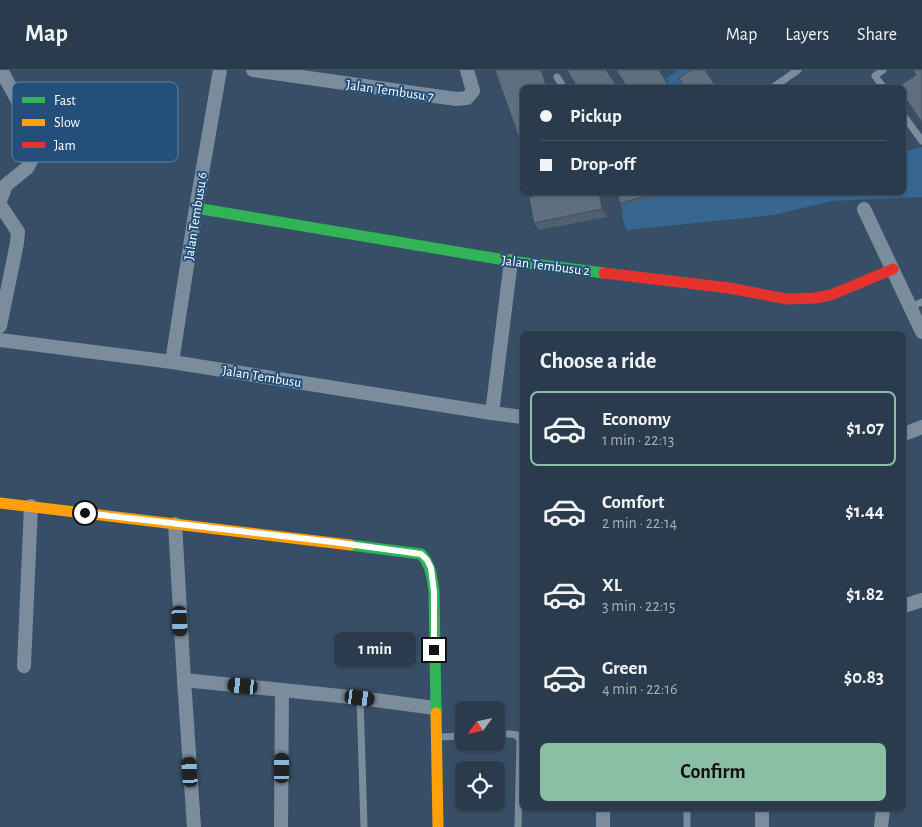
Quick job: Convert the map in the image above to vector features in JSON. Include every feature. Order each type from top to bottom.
[{"type":"street","points":[[1,70],[12,90]]},
{"type":"street","name":"Jalan Tembusu 6","points":[[172,362],[220,70]]},
{"type":"street","name":"Jalan Tembusu 7","points":[[254,70],[456,99],[467,98],[473,92],[467,70]]},
{"type":"street","points":[[0,326],[18,232],[0,203],[6,186],[27,168],[30,162]]},
{"type":"street","name":"Jalan Tembusu 2","points":[[196,208],[511,261],[729,288],[787,299],[816,298],[831,295],[893,270]]},
{"type":"street","points":[[864,210],[893,270],[916,305],[922,332]]},
{"type":"street","points":[[492,413],[511,261]]},
{"type":"street","name":"Jalan Tembusu","points":[[0,340],[172,362],[520,417]]},
{"type":"street","points":[[906,433],[922,427]]},
{"type":"street","points":[[0,503],[421,554],[431,568],[434,592],[438,827]]},
{"type":"street","points":[[24,666],[31,506]]},
{"type":"street","points":[[175,524],[194,827]]},
{"type":"street","points":[[906,605],[922,600]]},
{"type":"street","points":[[184,680],[360,698],[435,708]]},
{"type":"street","points":[[281,827],[282,690]]},
{"type":"street","points":[[603,811],[603,827]]},
{"type":"street","points":[[762,811],[762,827]]},
{"type":"street","points":[[881,827],[883,811]]},
{"type":"lane","points":[[776,85],[798,70]]},
{"type":"lane","points":[[882,85],[875,76],[884,70]]},
{"type":"lane","points":[[557,77],[562,85]]},
{"type":"lane","points":[[906,119],[922,141]]},
{"type":"lane","points":[[360,698],[364,827]]},
{"type":"lane","points":[[505,734],[517,735],[520,741],[518,827]]},
{"type":"lane","points":[[436,737],[455,736]]},
{"type":"lane","points":[[687,811],[687,827]]},
{"type":"shaded area","points":[[679,70],[696,70],[686,85],[670,85],[665,79]]},
{"type":"shaded area","points":[[922,147],[922,197],[831,201],[774,215],[627,230],[623,220],[621,205],[661,195],[906,195],[906,151]]},
{"type":"building","points":[[495,70],[541,70],[546,85],[520,85],[520,140]]},
{"type":"building","points":[[567,70],[606,70],[616,85],[576,85]]},
{"type":"building","points":[[616,70],[659,70],[668,85],[626,85]]},
{"type":"building","points":[[691,70],[705,70],[715,85],[683,85],[679,78]]},
{"type":"building","points":[[913,70],[922,70],[922,122],[906,99],[906,85],[901,85],[916,75]]},
{"type":"building","points":[[539,195],[600,195],[602,209],[534,223],[529,197]]},
{"type":"building","points":[[618,195],[651,195],[620,203]]},
{"type":"traffic: fast","points":[[196,208],[511,261],[604,273]]},
{"type":"traffic: fast","points":[[350,545],[421,554],[427,562],[434,591],[436,713]]},
{"type":"traffic: slow","points":[[0,503],[350,545]]},
{"type":"traffic: slow","points":[[436,713],[438,827]]},
{"type":"traffic: jam","points":[[604,273],[729,288],[787,299],[815,298],[831,295],[893,269]]},
{"type":"route","points":[[85,513],[421,554],[431,568],[434,592],[434,650]]}]
